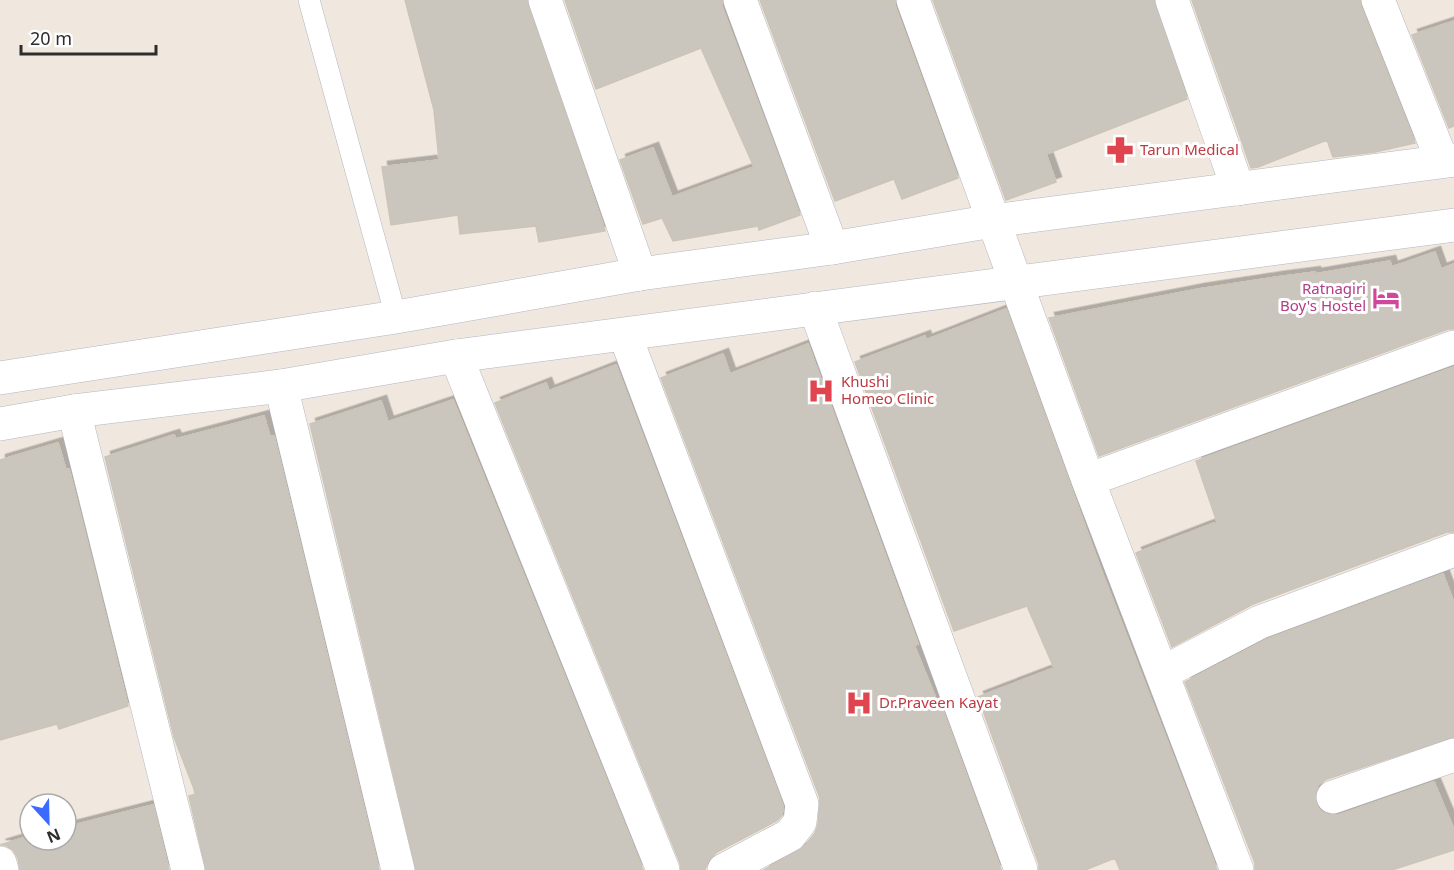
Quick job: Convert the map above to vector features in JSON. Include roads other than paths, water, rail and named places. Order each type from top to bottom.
[{"type":"street","points":[[545,0],[640,274]]},
{"type":"street","points":[[740,0],[832,248]]},
{"type":"street","points":[[913,0],[1088,480],[1237,870]]},
{"type":"street","points":[[1172,0],[1238,189]]},
{"type":"street","points":[[0,378],[396,317],[640,274],[832,248],[993,221],[1448,160],[1378,0]]},
{"type":"street","points":[[0,424],[74,411],[281,386],[456,356],[1454,225]]},
{"type":"street","points":[[815,308],[1021,870]]},
{"type":"street","points":[[625,335],[802,804],[800,822],[790,835],[724,870]]},
{"type":"street","points":[[1088,480],[1454,346]]},
{"type":"street","points":[[456,356],[663,870]]},
{"type":"street","points":[[281,386],[398,870]]},
{"type":"street","points":[[74,411],[188,870]]},
{"type":"street","points":[[1162,673],[1260,622],[1454,550]]},
{"type":"street","points":[[1334,797],[1454,755]]},
{"type":"street","points":[[0,863],[2,870]]},
{"type":"lane","points":[[309,0],[396,317]]},
{"type":"place","name":"Tarun Medical","points":[[1120,150]]},
{"type":"place","name":"Ratnagiri Boy's Hostel","points":[[1386,298]]},
{"type":"place","name":"Khushi Homeo Clinic","points":[[821,391]]},
{"type":"place","name":"Dr.Praveen Kayat","points":[[859,703]]}]
